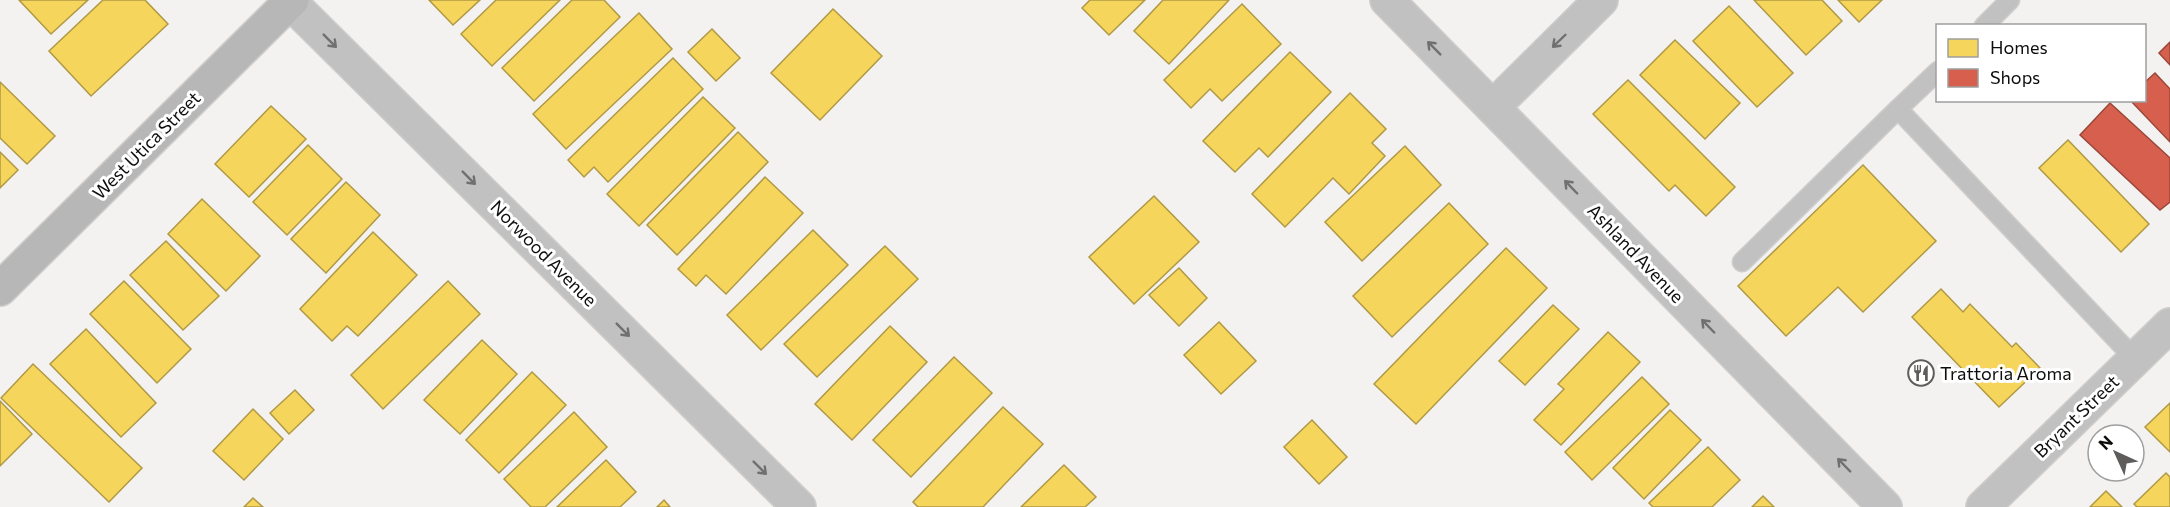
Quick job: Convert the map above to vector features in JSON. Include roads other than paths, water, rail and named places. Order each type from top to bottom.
[{"type":"street","name":"Ashland Avenue","points":[[1387,0],[1885,507]]},
{"type":"street","points":[[1492,106],[1601,0]]},
{"type":"street","name":"West Utica Street","points":[[0,289],[290,1]]},
{"type":"street","name":"Norwood Avenue","points":[[290,1],[799,507]]},
{"type":"street","name":"Bryant Street","points":[[1983,507],[2170,325]]},
{"type":"lane","points":[[1986,24],[2010,0]]},
{"type":"lane","points":[[1742,262],[1936,73]]},
{"type":"lane","points":[[1898,109],[2135,359]]},
{"type":"place","name":"Trattoria Aroma","points":[[1921,373]]}]
